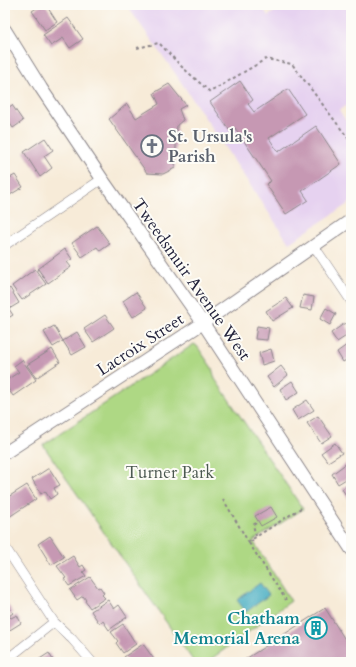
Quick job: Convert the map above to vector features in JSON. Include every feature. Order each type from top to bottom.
[{"type":"street","name":"Tweedsmuir Avenue West","points":[[5,30],[41,88],[102,179],[203,323],[351,549]]},
{"type":"street","points":[[5,245],[102,179]]},
{"type":"street","name":"Lacroix Street","points":[[5,453],[203,323],[351,220]]},
{"type":"street","points":[[314,246],[351,301]]},
{"type":"street","points":[[5,547],[54,622],[72,639],[92,662]]},
{"type":"street","points":[[5,661],[54,622]]},
{"type":"path","points":[[137,48],[159,43],[182,68],[210,92],[266,58],[292,64],[351,142]]},
{"type":"path","points":[[223,499],[286,600]]},
{"type":"path","points":[[249,542],[301,508]]},
{"type":"path","points":[[256,536],[253,525],[258,522]]},
{"type":"path","points":[[249,542],[253,540]]},
{"type":"shaded area","points":[[138,5],[261,5],[268,16],[284,5],[351,5],[351,103],[339,110],[351,129],[351,202],[289,243],[175,73],[130,10]]},
{"type":"green space","name":"Turner Park","points":[[194,344],[212,368],[215,379],[303,509],[253,541],[291,601],[207,662],[194,662],[43,445]]},
{"type":"water","points":[[260,583],[269,595],[246,612],[237,600]]},
{"type":"building","points":[[41,5],[46,5],[57,22],[45,30],[32,11]]},
{"type":"building","points":[[68,18],[83,39],[70,48],[63,38],[51,46],[43,35]]},
{"type":"building","points":[[240,81],[253,100],[248,104],[254,112],[288,89],[305,114],[269,138],[278,152],[316,126],[341,164],[302,191],[308,200],[286,214],[266,184],[271,181],[235,128],[230,131],[210,102]]},
{"type":"building","name":"St. Ursula's Parish","points":[[169,84],[186,105],[179,109],[183,120],[177,125],[175,168],[163,174],[147,173],[109,119],[127,104],[136,118],[159,104],[154,93]]},
{"type":"building","points":[[12,105],[23,121],[13,128],[5,116],[5,110]]},
{"type":"building","points":[[45,138],[53,150],[44,156],[52,168],[40,177],[24,152]]},
{"type":"building","points":[[15,175],[23,187],[5,198],[5,181]]},
{"type":"building","points":[[97,226],[110,244],[100,251],[97,247],[82,257],[72,243]]},
{"type":"building","points":[[65,249],[72,259],[67,262],[71,267],[48,283],[38,269]]},
{"type":"building","points":[[35,269],[46,284],[22,300],[12,286]]},
{"type":"building","points":[[10,288],[19,303],[9,309],[13,315],[5,320],[5,292]]},
{"type":"building","points":[[136,292],[147,308],[133,317],[123,301]]},
{"type":"building","points":[[303,295],[314,297],[312,310],[300,308]]},
{"type":"building","points":[[286,298],[293,308],[272,321],[266,311]]},
{"type":"building","points":[[326,308],[336,314],[330,325],[320,319]]},
{"type":"building","points":[[105,315],[114,328],[93,342],[84,329]]},
{"type":"building","points":[[345,323],[351,333],[337,342],[331,333]]},
{"type":"building","points":[[54,326],[63,341],[53,347],[44,332]]},
{"type":"building","points":[[257,326],[269,328],[267,340],[255,339]]},
{"type":"building","points":[[77,332],[86,347],[72,355],[63,341]]},
{"type":"building","points":[[351,342],[351,357],[343,362],[337,352]]},
{"type":"building","points":[[52,349],[60,362],[36,378],[27,365]]},
{"type":"building","points":[[271,349],[274,361],[262,365],[259,353]]},
{"type":"building","points":[[22,360],[36,380],[13,396],[5,384],[5,381],[19,372],[14,366]]},
{"type":"building","points":[[281,366],[288,375],[274,387],[267,377]]},
{"type":"building","points":[[292,381],[299,392],[286,400],[280,389]]},
{"type":"building","points":[[5,388],[9,394],[5,397]]},
{"type":"building","points":[[307,400],[314,410],[298,420],[292,410]]},
{"type":"building","points":[[318,416],[332,436],[321,443],[307,423]]},
{"type":"building","points":[[335,443],[342,453],[328,462],[321,453]]},
{"type":"building","points":[[347,463],[351,469],[351,476],[338,484],[332,474]]},
{"type":"building","points":[[49,468],[60,485],[54,488],[57,494],[50,499],[45,491],[41,494],[32,479]]},
{"type":"building","points":[[351,483],[351,498],[349,500],[342,489]]},
{"type":"building","points":[[27,485],[36,499],[6,519],[5,506],[9,503],[5,499]]},
{"type":"building","points":[[271,507],[277,517],[261,526],[255,516]]},
{"type":"building","points":[[50,536],[64,557],[51,565],[38,544]]},
{"type":"building","points":[[73,556],[80,567],[83,565],[86,570],[83,572],[86,576],[69,586],[64,579],[66,578],[57,566]]},
{"type":"building","points":[[90,577],[98,588],[100,587],[104,593],[102,595],[105,598],[90,608],[83,596],[77,600],[70,590]]},
{"type":"building","points":[[108,600],[114,609],[119,605],[127,617],[109,630],[103,621],[99,623],[91,611]]},
{"type":"building","points":[[7,603],[13,613],[9,616],[11,618],[17,615],[21,623],[5,633],[5,604]]},
{"type":"building","name":"Chatham Memorial Arena","points":[[325,608],[351,649],[351,662],[241,662]]},
{"type":"building","points":[[123,624],[136,644],[123,653],[116,643],[118,641],[111,632]]},
{"type":"building","points":[[143,644],[156,662],[127,662],[124,657]]},
{"type":"building","points":[[49,653],[54,662],[35,662]]},
{"type":"place","name":"St. Ursula's Parish","points":[[152,146]]},
{"type":"place","name":"Chatham Memorial Arena","points":[[316,628]]}]
